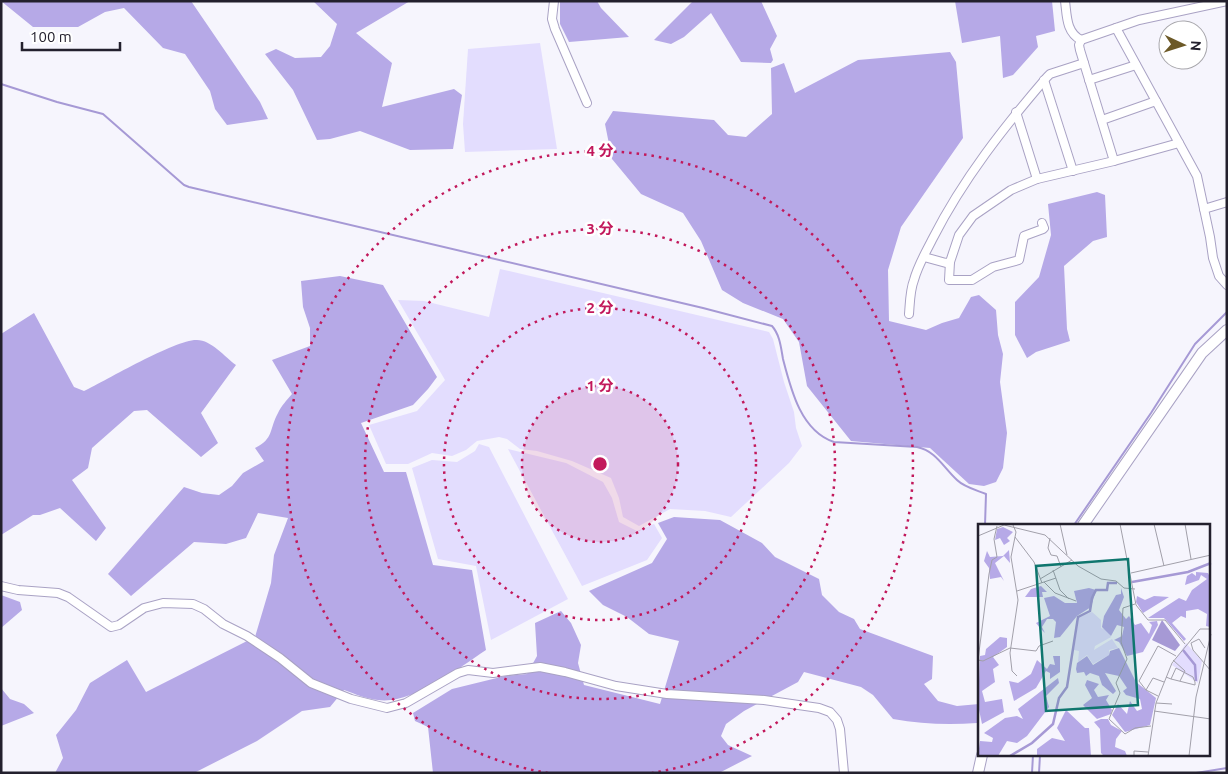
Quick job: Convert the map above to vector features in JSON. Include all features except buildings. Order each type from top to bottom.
[{"type":"street","points":[[554,1],[552,19],[555,29],[587,103]]},
{"type":"street","points":[[1064,1],[1069,28],[1072,34],[1080,40]]},
{"type":"street","points":[[1080,40],[1139,20],[1227,1]]},
{"type":"street","points":[[1116,28],[1197,176],[1213,258],[1219,276],[1227,284]]},
{"type":"street","points":[[1080,40],[1080,50],[1114,161]]},
{"type":"street","points":[[909,314],[913,281],[944,217],[964,184],[1016,112],[1044,80],[1050,74],[1084,63]]},
{"type":"street","points":[[1089,80],[1136,65]]},
{"type":"street","points":[[1044,80],[1073,171]]},
{"type":"street","points":[[1102,120],[1156,102]]},
{"type":"street","points":[[1016,112],[1037,179]]},
{"type":"street","points":[[1042,224],[1044,228],[1024,236],[1017,262],[992,267],[972,280],[949,283],[950,262],[959,235],[972,216],[1011,190],[1037,179],[1179,143]]},
{"type":"street","points":[[1204,209],[1227,202]]},
{"type":"street","points":[[924,257],[950,262]]},
{"type":"street","points":[[1084,524],[1202,353],[1227,330]]},
{"type":"street","points":[[1,586],[18,590],[58,593],[68,597],[111,627],[118,625],[144,608],[163,603],[193,604],[204,609],[223,624],[247,636],[280,658],[311,683],[351,699],[387,708],[406,703],[458,673],[468,670],[493,673],[540,667],[616,686],[667,694],[764,700],[820,708],[830,712],[837,720],[840,729],[844,773]]},
{"type":"street","points":[[978,773],[982,756]]},
{"type":"shaded area","points":[[1,1],[191,1],[260,102],[268,119],[227,125],[215,109],[210,91],[185,54],[163,48],[124,8],[105,12],[78,27],[33,27]]},
{"type":"shaded area","points":[[313,1],[410,1],[356,33],[392,63],[382,107],[454,89],[462,95],[453,149],[410,150],[360,131],[330,139],[317,140],[293,90],[265,54],[276,49],[295,58],[321,57],[330,46],[337,24]]},
{"type":"shaded area","points":[[560,1],[597,1],[601,8],[629,37],[569,42],[560,24]]},
{"type":"shaded area","points":[[693,1],[761,1],[777,36],[770,49],[773,60],[771,63],[741,62],[711,13],[684,37],[671,44],[654,40]]},
{"type":"shaded area","points":[[955,1],[1052,1],[1055,31],[1036,36],[1038,47],[1013,75],[1003,78],[1000,36],[962,43]]},
{"type":"shaded area","points":[[540,43],[557,149],[465,152],[463,124],[468,49]]},
{"type":"shaded area","points":[[950,52],[956,62],[963,138],[901,227],[888,270],[889,321],[926,330],[959,318],[971,297],[979,295],[996,310],[998,335],[1003,354],[1000,382],[1007,433],[1003,468],[996,482],[984,486],[969,484],[930,448],[851,441],[807,386],[799,342],[783,319],[743,303],[722,290],[701,241],[683,213],[641,194],[612,159],[605,124],[613,111],[714,120],[728,135],[746,137],[772,114],[771,68],[784,63],[795,93],[858,60]]},
{"type":"shaded area","points":[[1097,192],[1105,195],[1107,237],[1093,241],[1064,266],[1067,329],[1070,341],[1036,352],[1027,358],[1015,335],[1015,302],[1039,277],[1051,235],[1048,204]]},
{"type":"shaded area","points":[[500,269],[769,332],[773,339],[802,446],[789,463],[731,517],[705,511],[670,509],[639,526],[623,517],[619,498],[611,478],[572,461],[537,451],[520,449],[507,439],[499,437],[477,441],[466,450],[452,456],[432,453],[408,464],[386,464],[369,425],[417,411],[445,380],[398,300],[424,301],[489,317]]},
{"type":"shaded area","points":[[340,276],[383,285],[437,377],[413,405],[361,423],[384,472],[406,472],[433,565],[472,570],[486,650],[434,684],[405,697],[378,700],[344,690],[330,707],[302,711],[257,741],[194,773],[55,773],[63,758],[56,735],[76,710],[90,683],[127,660],[146,692],[255,637],[271,583],[274,555],[288,518],[258,513],[246,538],[226,544],[194,542],[131,596],[108,574],[184,487],[202,493],[219,495],[232,486],[243,473],[264,461],[255,448],[261,445],[268,437],[279,410],[292,394],[272,360],[310,346],[310,328],[303,307],[301,281]]},
{"type":"shaded area","points":[[34,313],[74,387],[84,391],[141,361],[187,341],[197,340],[207,343],[236,365],[201,413],[218,443],[201,457],[147,410],[134,411],[92,448],[88,468],[72,480],[106,528],[96,541],[60,508],[40,515],[33,515],[1,535],[1,334]]},
{"type":"shaded area","points":[[479,444],[489,447],[568,599],[491,640],[476,566],[438,559],[412,468],[432,460],[457,462],[475,451]]},
{"type":"shaded area","points":[[508,449],[566,463],[603,482],[612,498],[619,522],[637,531],[654,524],[662,538],[647,560],[582,586]]},
{"type":"shaded area","points":[[674,517],[720,520],[762,543],[775,557],[819,579],[822,595],[839,612],[854,619],[860,629],[933,656],[932,679],[924,684],[938,701],[957,706],[978,704],[977,723],[935,724],[893,719],[873,695],[861,687],[804,672],[798,682],[744,711],[726,724],[721,736],[728,745],[752,756],[719,773],[433,773],[428,727],[415,721],[413,713],[452,689],[505,676],[527,674],[537,656],[535,623],[561,611],[571,623],[581,645],[578,663],[584,685],[660,704],[679,641],[649,634],[627,617],[603,605],[589,591],[652,563],[667,539],[658,523]]},
{"type":"shaded area","points":[[1,595],[20,602],[22,610],[1,628]]},
{"type":"shaded area","points":[[1,688],[10,699],[24,704],[34,713],[1,726]]},
{"type":"waterway","points":[[1,84],[103,114],[184,185],[189,187],[703,308],[772,326],[781,346],[794,396],[805,419],[813,429],[823,437],[834,442],[924,449],[939,460],[960,482],[986,494],[985,524]]},
{"type":"waterway","points":[[1075,524],[1151,413],[1195,344],[1227,312]]},
{"type":"waterway","points":[[1032,773],[1033,756]]},
{"type":"waterway","points":[[1039,773],[1040,756]]},
{"type":"waterway","points":[[1196,773],[1227,768]]}]
